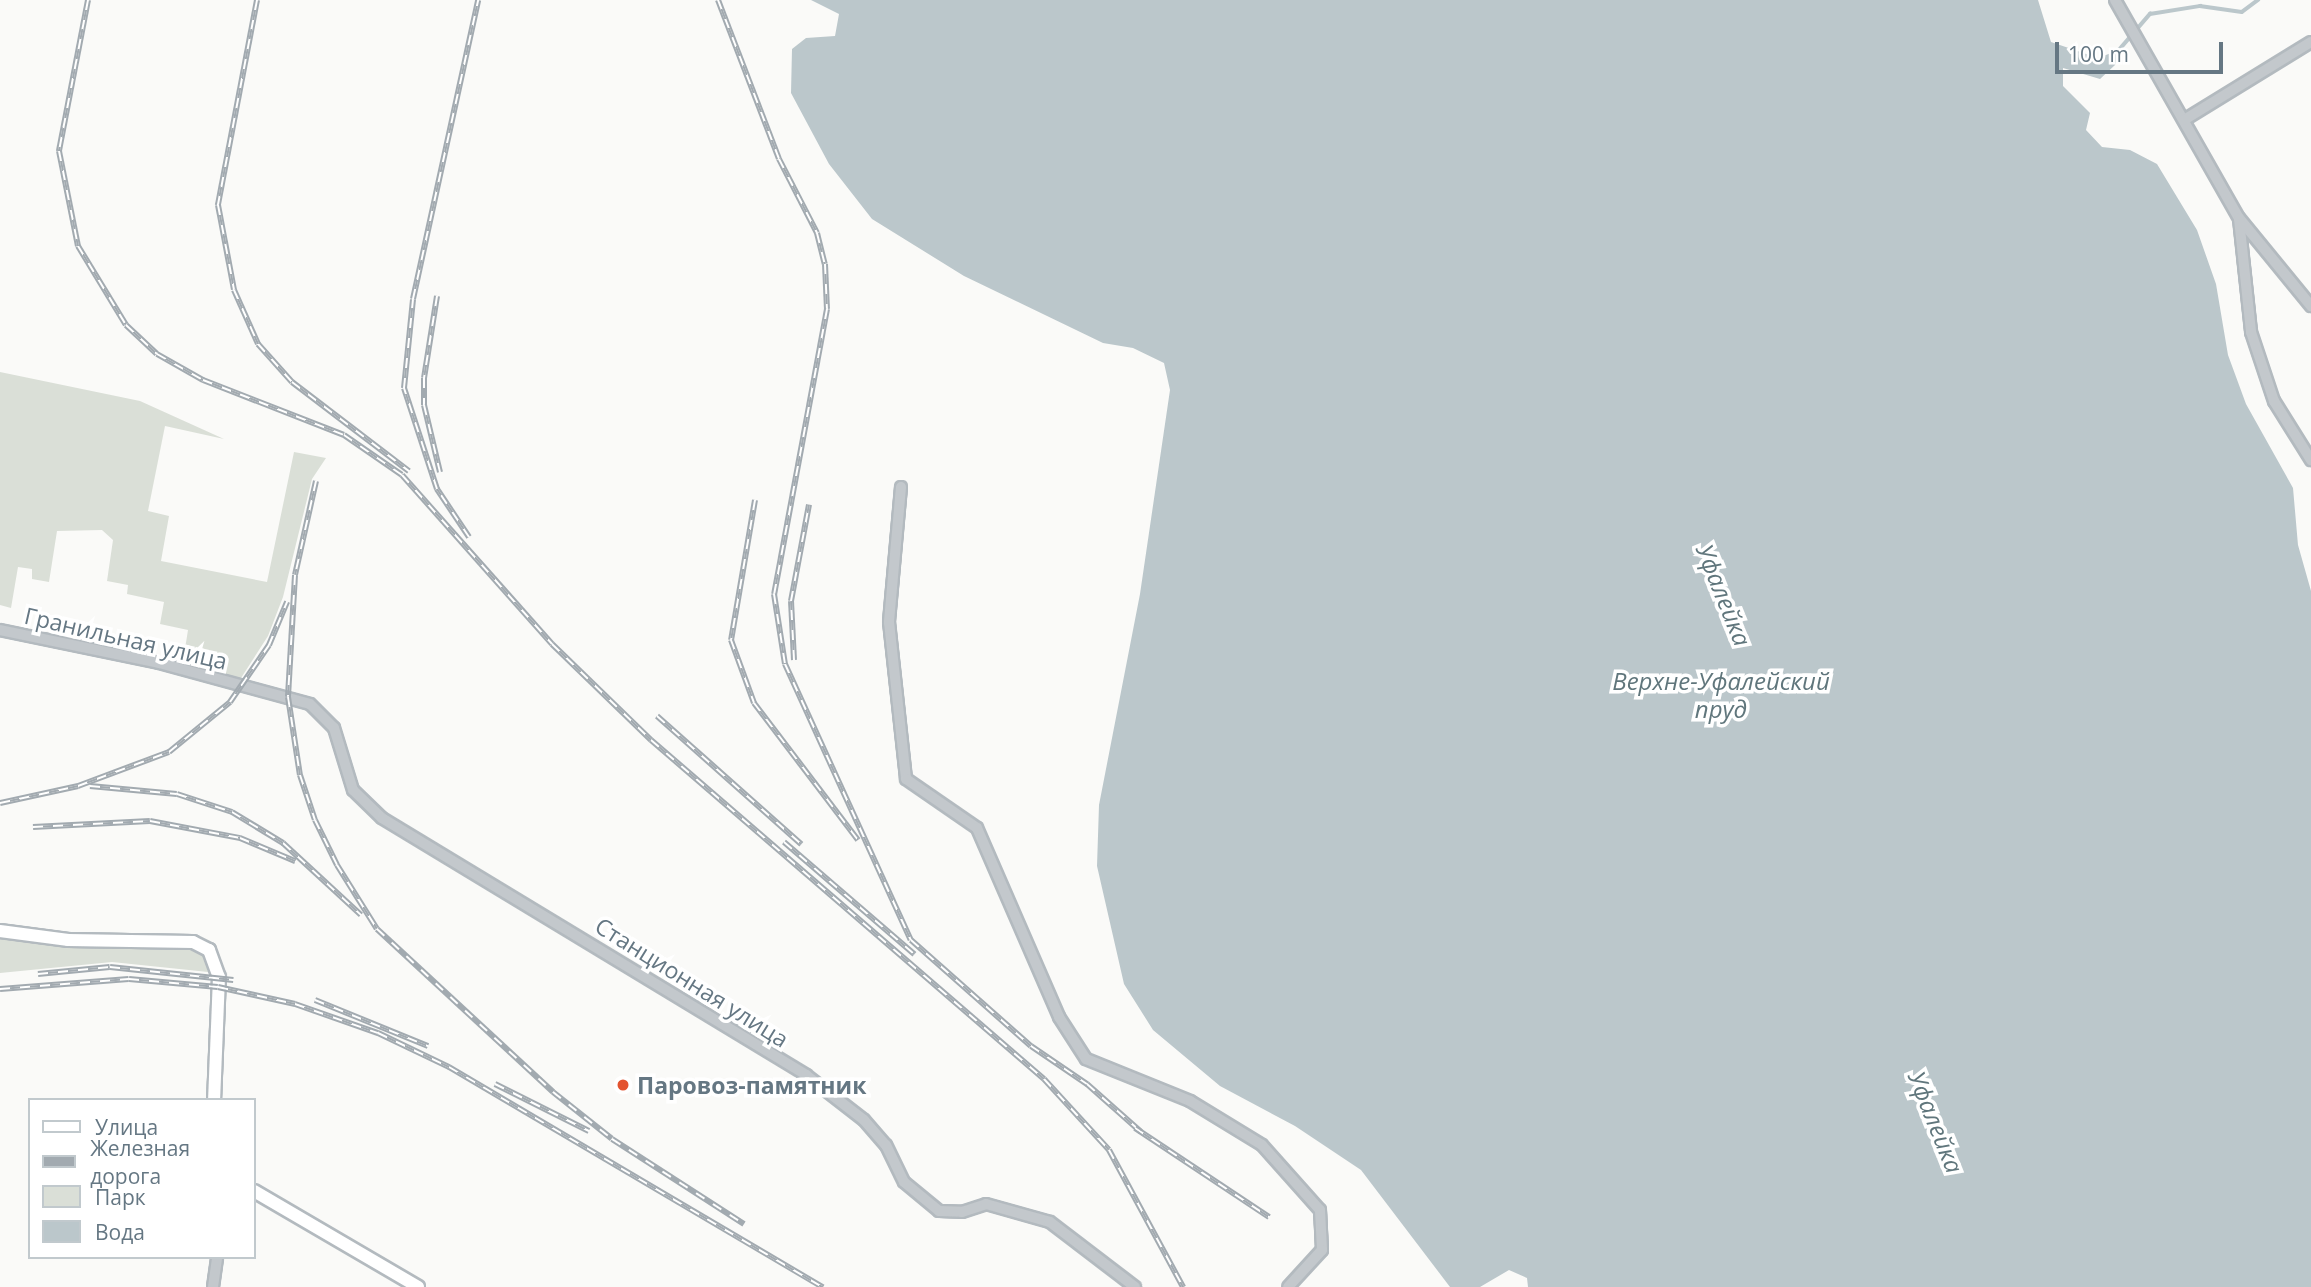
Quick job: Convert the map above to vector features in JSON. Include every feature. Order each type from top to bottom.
[{"type":"street","points":[[2115,0],[2238,218],[2311,306]]},
{"type":"street","points":[[2184,120],[2311,42]]},
{"type":"street","points":[[2238,218],[2251,332],[2274,401],[2311,459]]},
{"type":"street","points":[[901,487],[889,622],[905,733],[906,779],[977,828],[1059,1017],[1086,1059],[1190,1101],[1262,1145],[1320,1210],[1322,1250],[1288,1287]]},
{"type":"street","name":"Гранильная улица","points":[[0,629],[243,685]]},
{"type":"street","name":"Станционная улица","points":[[243,685],[310,704],[323,713],[334,728],[354,790],[383,818],[806,1075],[864,1120],[886,1145],[904,1182],[939,1211],[962,1212],[986,1204],[1049,1222],[1135,1287]]},
{"type":"street","points":[[0,931],[68,940],[193,942],[209,950],[219,977],[214,1098]]},
{"type":"street","points":[[256,1192],[418,1287]]},
{"type":"street","points":[[213,1287],[217,1259]]},
{"type":"green space","points":[[0,372],[140,401],[224,439],[165,426],[148,511],[169,516],[161,561],[267,582],[294,452],[326,458],[312,479],[283,597],[268,636],[241,678],[199,667],[198,658],[184,655],[188,630],[160,624],[164,602],[127,594],[128,585],[107,581],[113,540],[102,530],[57,531],[49,582],[32,579],[32,569],[18,567],[11,608],[0,605]]},
{"type":"green space","points":[[0,937],[188,947],[205,957],[208,972],[112,962],[0,973]]},
{"type":"water","name":"Верхне-Уфалейский пруд","points":[[811,0],[2038,0],[2051,42],[2098,58],[2119,50],[2115,65],[2100,79],[2063,68],[2063,86],[2090,113],[2086,130],[2102,147],[2130,150],[2157,164],[2197,230],[2216,284],[2228,355],[2246,404],[2293,488],[2298,545],[2311,591],[2311,1287],[1528,1287],[1527,1278],[1509,1270],[1480,1287],[1450,1287],[1361,1170],[1295,1126],[1220,1086],[1153,1030],[1124,984],[1097,866],[1099,805],[1140,594],[1170,390],[1164,363],[1133,348],[1103,343],[964,276],[872,219],[829,164],[791,93],[792,49],[806,38],[835,36],[839,14]]},
{"type":"waterway","points":[[2119,50],[2150,14],[2200,6],[2242,12],[2258,0]]},
{"type":"railway","points":[[88,0],[59,151],[78,246],[126,325],[157,354],[203,380],[344,435],[402,475],[552,644],[651,740],[1044,1079],[1109,1150],[1183,1287]]},
{"type":"railway","points":[[257,0],[218,205],[234,290],[258,344],[292,382],[409,471]]},
{"type":"railway","points":[[469,537],[437,489],[404,388],[413,299],[478,0]]},
{"type":"railway","points":[[718,0],[779,159],[817,233],[825,264],[827,309],[774,594],[785,664],[911,940],[1031,1046],[1087,1084],[1141,1132]]},
{"type":"railway","points":[[437,296],[424,378],[424,405],[440,472]]},
{"type":"railway","points":[[316,481],[295,575],[288,697],[300,775],[315,820],[337,865],[377,929],[553,1092],[612,1139],[744,1224]]},
{"type":"railway","points":[[755,500],[731,640],[754,703],[858,840]]},
{"type":"railway","points":[[794,660],[791,601],[809,505]]},
{"type":"railway","points":[[0,803],[78,786],[169,752],[230,702],[269,645],[287,602]]},
{"type":"railway","points":[[657,716],[801,844]]},
{"type":"railway","points":[[90,786],[177,794],[232,812],[283,843],[361,915]]},
{"type":"railway","points":[[33,827],[150,821],[240,838],[295,861]]},
{"type":"railway","points":[[784,842],[914,954]]},
{"type":"railway","points":[[38,974],[110,967],[233,980]]},
{"type":"railway","points":[[0,989],[129,979],[218,987],[295,1004],[378,1033],[449,1067],[823,1287]]},
{"type":"railway","points":[[315,1000],[428,1046]]},
{"type":"railway","points":[[495,1084],[589,1131]]},
{"type":"railway","points":[[1135,1128],[1269,1217]]},
{"type":"place","name":"Паровоз-памятник","points":[[623,1085]]},
{"type":"water label","name":"Уфалейка","points":[[1724,595]]},
{"type":"water label","name":"Уфалейка","points":[[1936,1122]]}]
